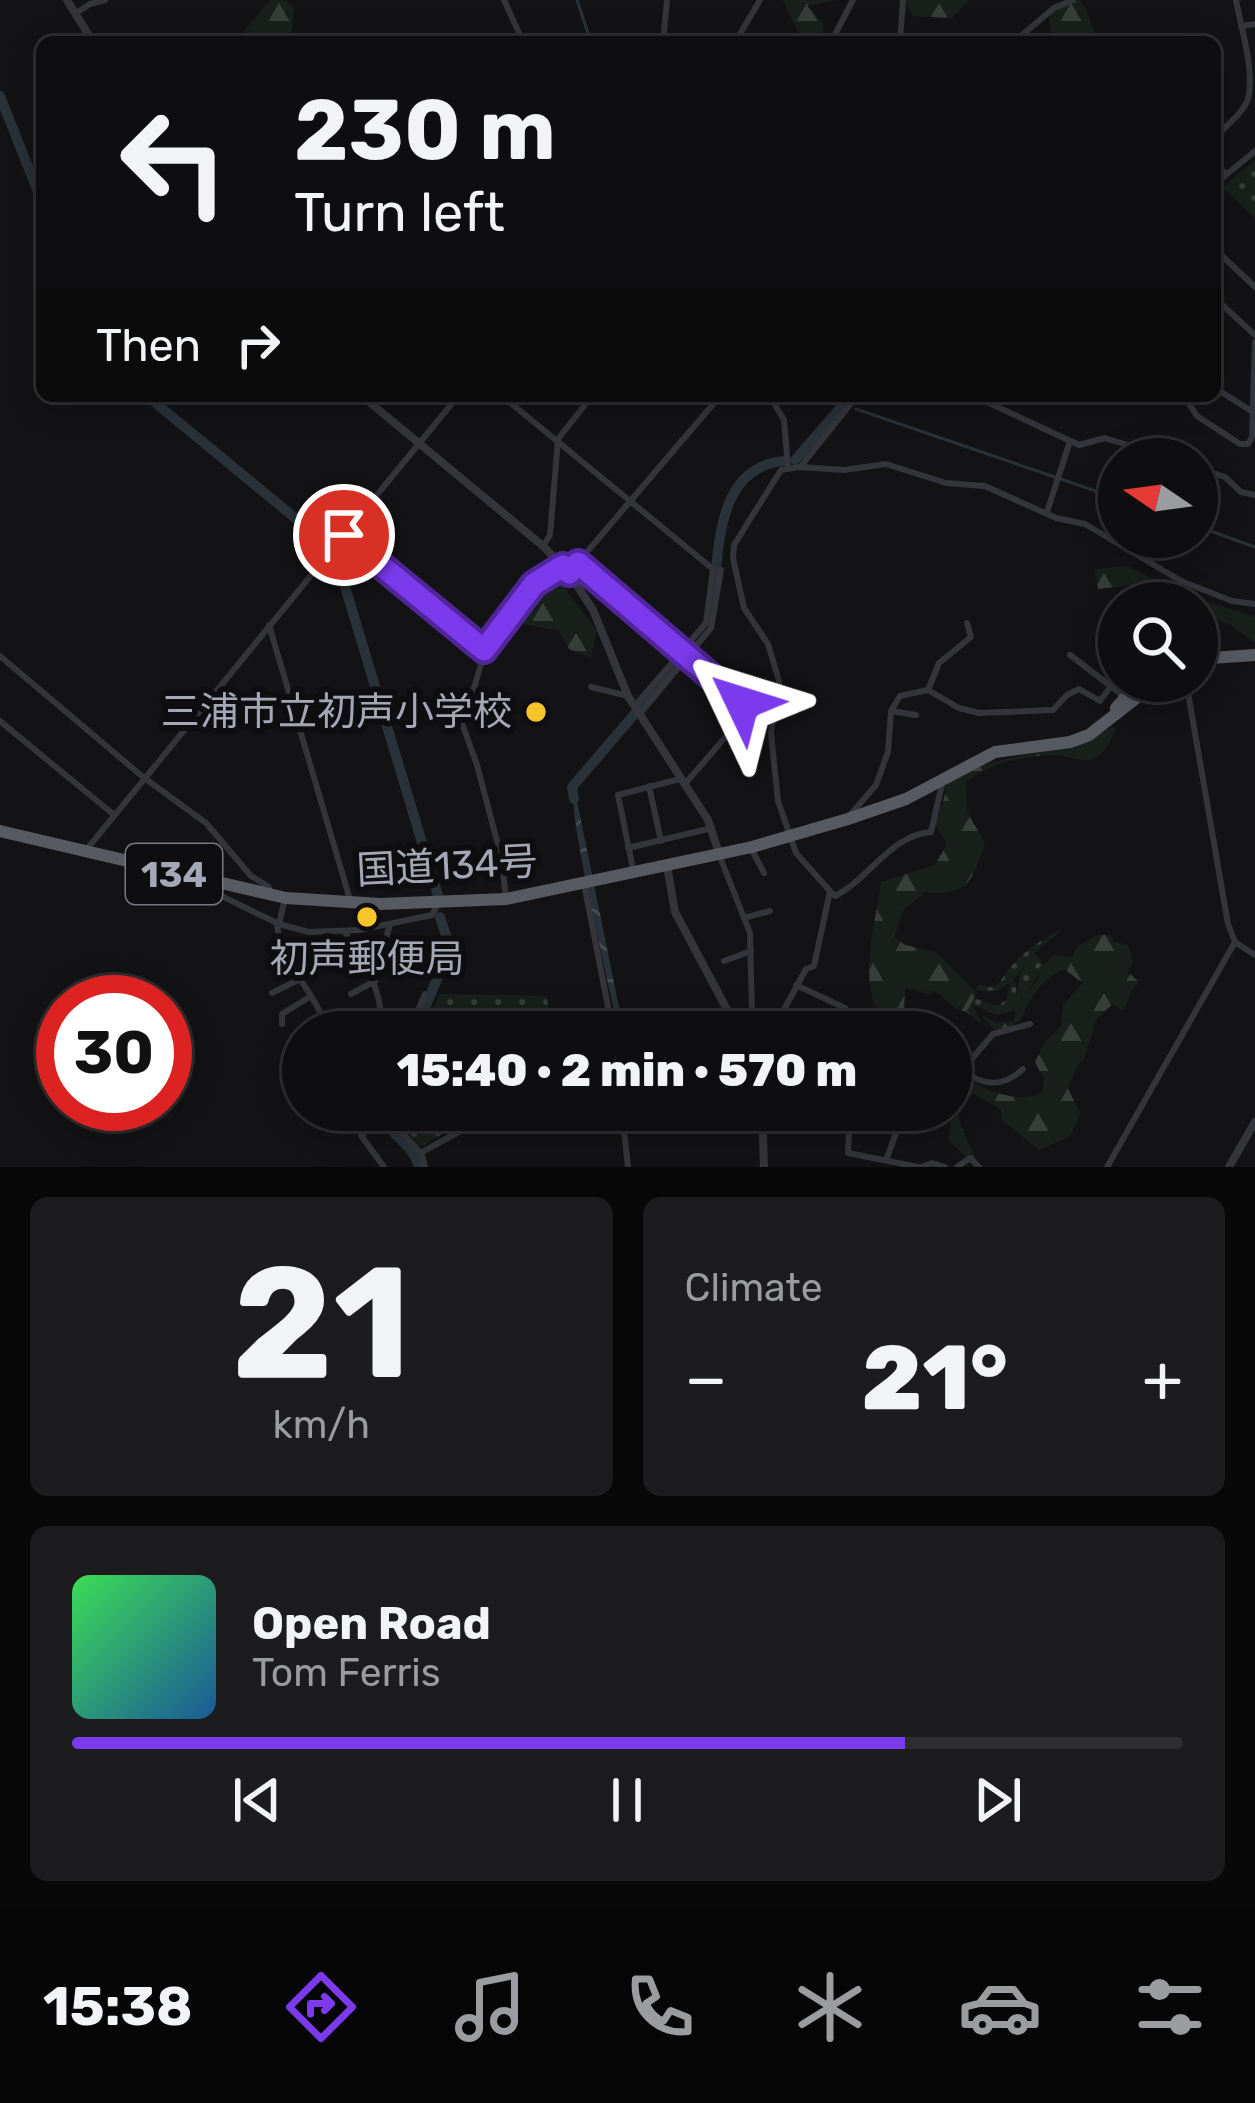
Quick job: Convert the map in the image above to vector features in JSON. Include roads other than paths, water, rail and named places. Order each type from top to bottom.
[{"type":"highway","points":[[1218,658],[1249,654]]},
{"type":"highway","name":"国道134号","points":[[894,803],[977,750],[1083,731],[1120,702]]},
{"type":"highway","name":"国道134号","points":[[0,831],[269,896],[351,903],[506,899],[791,838],[894,803],[995,752],[1089,735],[1130,702]]},
{"type":"street","points":[[67,0],[89,36]]},
{"type":"street","points":[[75,14],[105,0]]},
{"type":"street","points":[[504,0],[520,36]]},
{"type":"street","points":[[664,36],[667,0]]},
{"type":"street","points":[[740,36],[760,0]]},
{"type":"street","points":[[834,36],[853,0]]},
{"type":"street","points":[[901,36],[904,0]]},
{"type":"street","points":[[1020,36],[1054,8],[1072,0]]},
{"type":"street","points":[[1221,131],[1250,104],[1250,76],[1236,0]]},
{"type":"street","points":[[1240,26],[1255,24]]},
{"type":"street","points":[[1221,178],[1255,151]]},
{"type":"street","points":[[1221,168],[1226,173]]},
{"type":"street","points":[[1221,257],[1255,287]]},
{"type":"street","points":[[1188,402],[1197,416],[1240,444],[1251,441],[1255,339],[1221,303]]},
{"type":"street","points":[[1221,392],[1252,412]]},
{"type":"street","points":[[369,402],[543,546],[566,569],[600,622],[628,696],[712,828],[747,916],[752,1011]]},
{"type":"street","points":[[86,852],[453,402]]},
{"type":"street","points":[[510,402],[717,570],[736,572]]},
{"type":"street","points":[[543,546],[550,535],[558,439],[587,402]]},
{"type":"street","points":[[506,899],[502,860],[482,783],[458,716],[474,688],[484,650],[534,584],[578,563],[715,402]]},
{"type":"street","points":[[774,402],[784,420],[788,467]]},
{"type":"street","points":[[799,467],[852,402]]},
{"type":"street","points":[[987,402],[1070,441],[1082,445],[1098,439]]},
{"type":"street","points":[[1047,513],[1070,441]]},
{"type":"street","points":[[941,780],[931,832],[920,832],[879,856],[860,881],[845,891],[835,896],[804,865],[776,791],[770,733],[779,686],[770,649],[747,617],[734,545],[777,474],[788,467],[844,470],[886,464],[946,483],[986,486],[1085,524],[1181,581],[1239,603],[1255,604]]},
{"type":"street","points":[[1218,475],[1241,492],[1255,495]]},
{"type":"street","points":[[344,535],[484,650]]},
{"type":"street","points":[[578,563],[742,703],[774,705]]},
{"type":"street","points":[[636,711],[707,620],[717,570]]},
{"type":"street","points":[[928,690],[939,662],[970,639],[967,623]]},
{"type":"street","points":[[269,625],[351,903]]},
{"type":"street","points":[[1070,655],[1098,676]]},
{"type":"street","points":[[0,656],[143,777],[206,823],[251,876],[269,887],[269,896]]},
{"type":"street","points":[[591,687],[628,696]]},
{"type":"street","points":[[848,819],[855,806],[871,794],[880,773],[888,752],[891,710],[900,696],[928,690],[959,707],[986,714],[1053,710],[1066,694],[1079,689],[1098,700]]},
{"type":"street","points":[[1190,702],[1228,924],[1235,942],[1255,955]]},
{"type":"street","points":[[634,873],[618,795],[682,782],[754,704]]},
{"type":"street","points":[[891,710],[916,715]]},
{"type":"street","points":[[0,721],[113,814]]},
{"type":"street","points":[[650,786],[661,841]]},
{"type":"street","points":[[628,848],[712,828]]},
{"type":"street","points":[[752,848],[764,873]]},
{"type":"street","points":[[668,866],[674,912],[728,1011]]},
{"type":"street","points":[[205,881],[207,889],[278,923],[324,934],[435,914],[439,904]]},
{"type":"street","points":[[588,883],[610,1011]]},
{"type":"street","points":[[785,1011],[806,969],[814,966],[830,891]]},
{"type":"street","points":[[286,898],[278,923],[281,947],[320,1011]]},
{"type":"street","points":[[747,916],[770,911]]},
{"type":"street","points":[[367,962],[385,943],[390,924]]},
{"type":"street","points":[[345,932],[367,962],[382,997],[382,1011]]},
{"type":"street","points":[[1107,1167],[1235,942]]},
{"type":"street","points":[[724,961],[751,951]]},
{"type":"street","points":[[272,993],[302,978]]},
{"type":"street","points":[[352,994],[375,981]]},
{"type":"street","points":[[796,985],[845,1007]]},
{"type":"street","points":[[418,1011],[425,994]]},
{"type":"street","points":[[287,1011],[312,995]]},
{"type":"street","points":[[972,1057],[992,1034],[1030,1024]]},
{"type":"street","points":[[972,1077],[1007,1082],[1023,1069]]},
{"type":"street","points":[[1229,1167],[1255,1122]]},
{"type":"street","points":[[360,1131],[384,1167]]},
{"type":"street","points":[[362,1137],[366,1131]]},
{"type":"street","points":[[396,1131],[421,1153],[425,1167]]},
{"type":"street","points":[[421,1153],[461,1131]]},
{"type":"street","points":[[624,1131],[628,1167]]},
{"type":"street","points":[[763,1131],[764,1167]]},
{"type":"street","points":[[847,1131],[848,1154],[945,1167]]},
{"type":"street","points":[[887,1158],[897,1131]]},
{"type":"street","points":[[859,1167],[860,1156]]},
{"type":"street","points":[[957,1167],[970,1158],[979,1167]]},
{"type":"water","points":[[574,786],[620,1011],[614,1011],[590,903]]},
{"type":"waterway","points":[[577,0],[589,36]]},
{"type":"waterway","points":[[0,96],[36,187]]},
{"type":"waterway","points":[[154,402],[334,550],[439,899]]},
{"type":"waterway","points":[[844,406],[846,402]]},
{"type":"waterway","points":[[795,460],[842,406]]},
{"type":"waterway","points":[[856,409],[1098,492]]},
{"type":"waterway","points":[[713,603],[720,537],[733,495],[761,467],[784,461]]},
{"type":"waterway","points":[[1218,534],[1255,547]]},
{"type":"waterway","points":[[574,799],[572,787],[693,646]]},
{"type":"waterway","points":[[424,1011],[450,948],[440,917]]},
{"type":"waterway","points":[[393,1131],[419,1167]]},
{"type":"place","name":"三浦市立初声小学校","points":[[536,712]]},
{"type":"place","name":"初声郵便局","points":[[367,917]]}]
